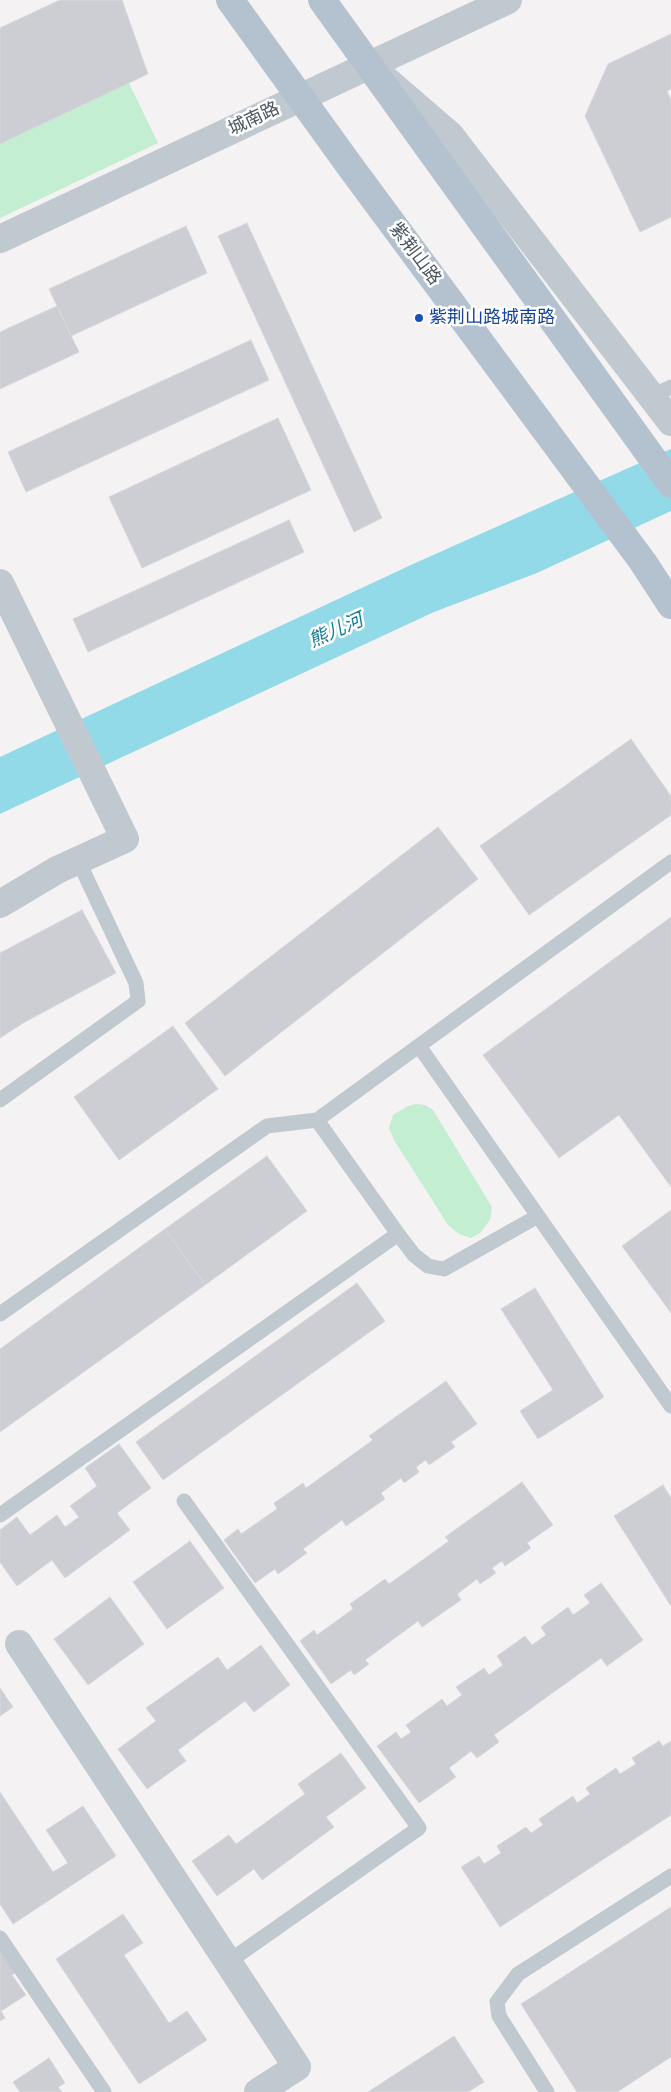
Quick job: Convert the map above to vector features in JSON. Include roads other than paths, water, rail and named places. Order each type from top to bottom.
[{"type":"main road","name":"紫荆山路","points":[[230,0],[300,98],[643,562],[671,605]]},
{"type":"main road","points":[[322,0],[671,484]]},
{"type":"street","name":"城南路","points":[[0,239],[508,0]]},
{"type":"street","points":[[370,65],[450,135],[661,392],[671,422]]},
{"type":"street","points":[[0,583],[125,839],[57,870],[0,904]]},
{"type":"street","points":[[19,1644],[297,2067],[258,2092]]},
{"type":"lane","points":[[0,1100],[138,1001],[136,983],[78,860]]},
{"type":"lane","points":[[0,1314],[267,1126],[317,1120],[671,862]]},
{"type":"lane","points":[[419,1046],[671,1406]]},
{"type":"lane","points":[[317,1120],[398,1234],[414,1255],[428,1266],[444,1269],[538,1216]]},
{"type":"lane","points":[[0,1515],[398,1234]]},
{"type":"lane","points":[[184,1501],[419,1828],[228,1962]]},
{"type":"lane","points":[[547,2092],[498,2016],[497,2002],[518,1974],[671,1876]]},
{"type":"lane","points":[[0,1938],[104,2092]]},
{"type":"water","name":"熊儿河","points":[[671,449],[671,511],[537,573],[434,612],[0,814],[0,757],[413,564]]},
{"type":"place","name":"紫荆山路城南路","points":[[419,318]]}]
